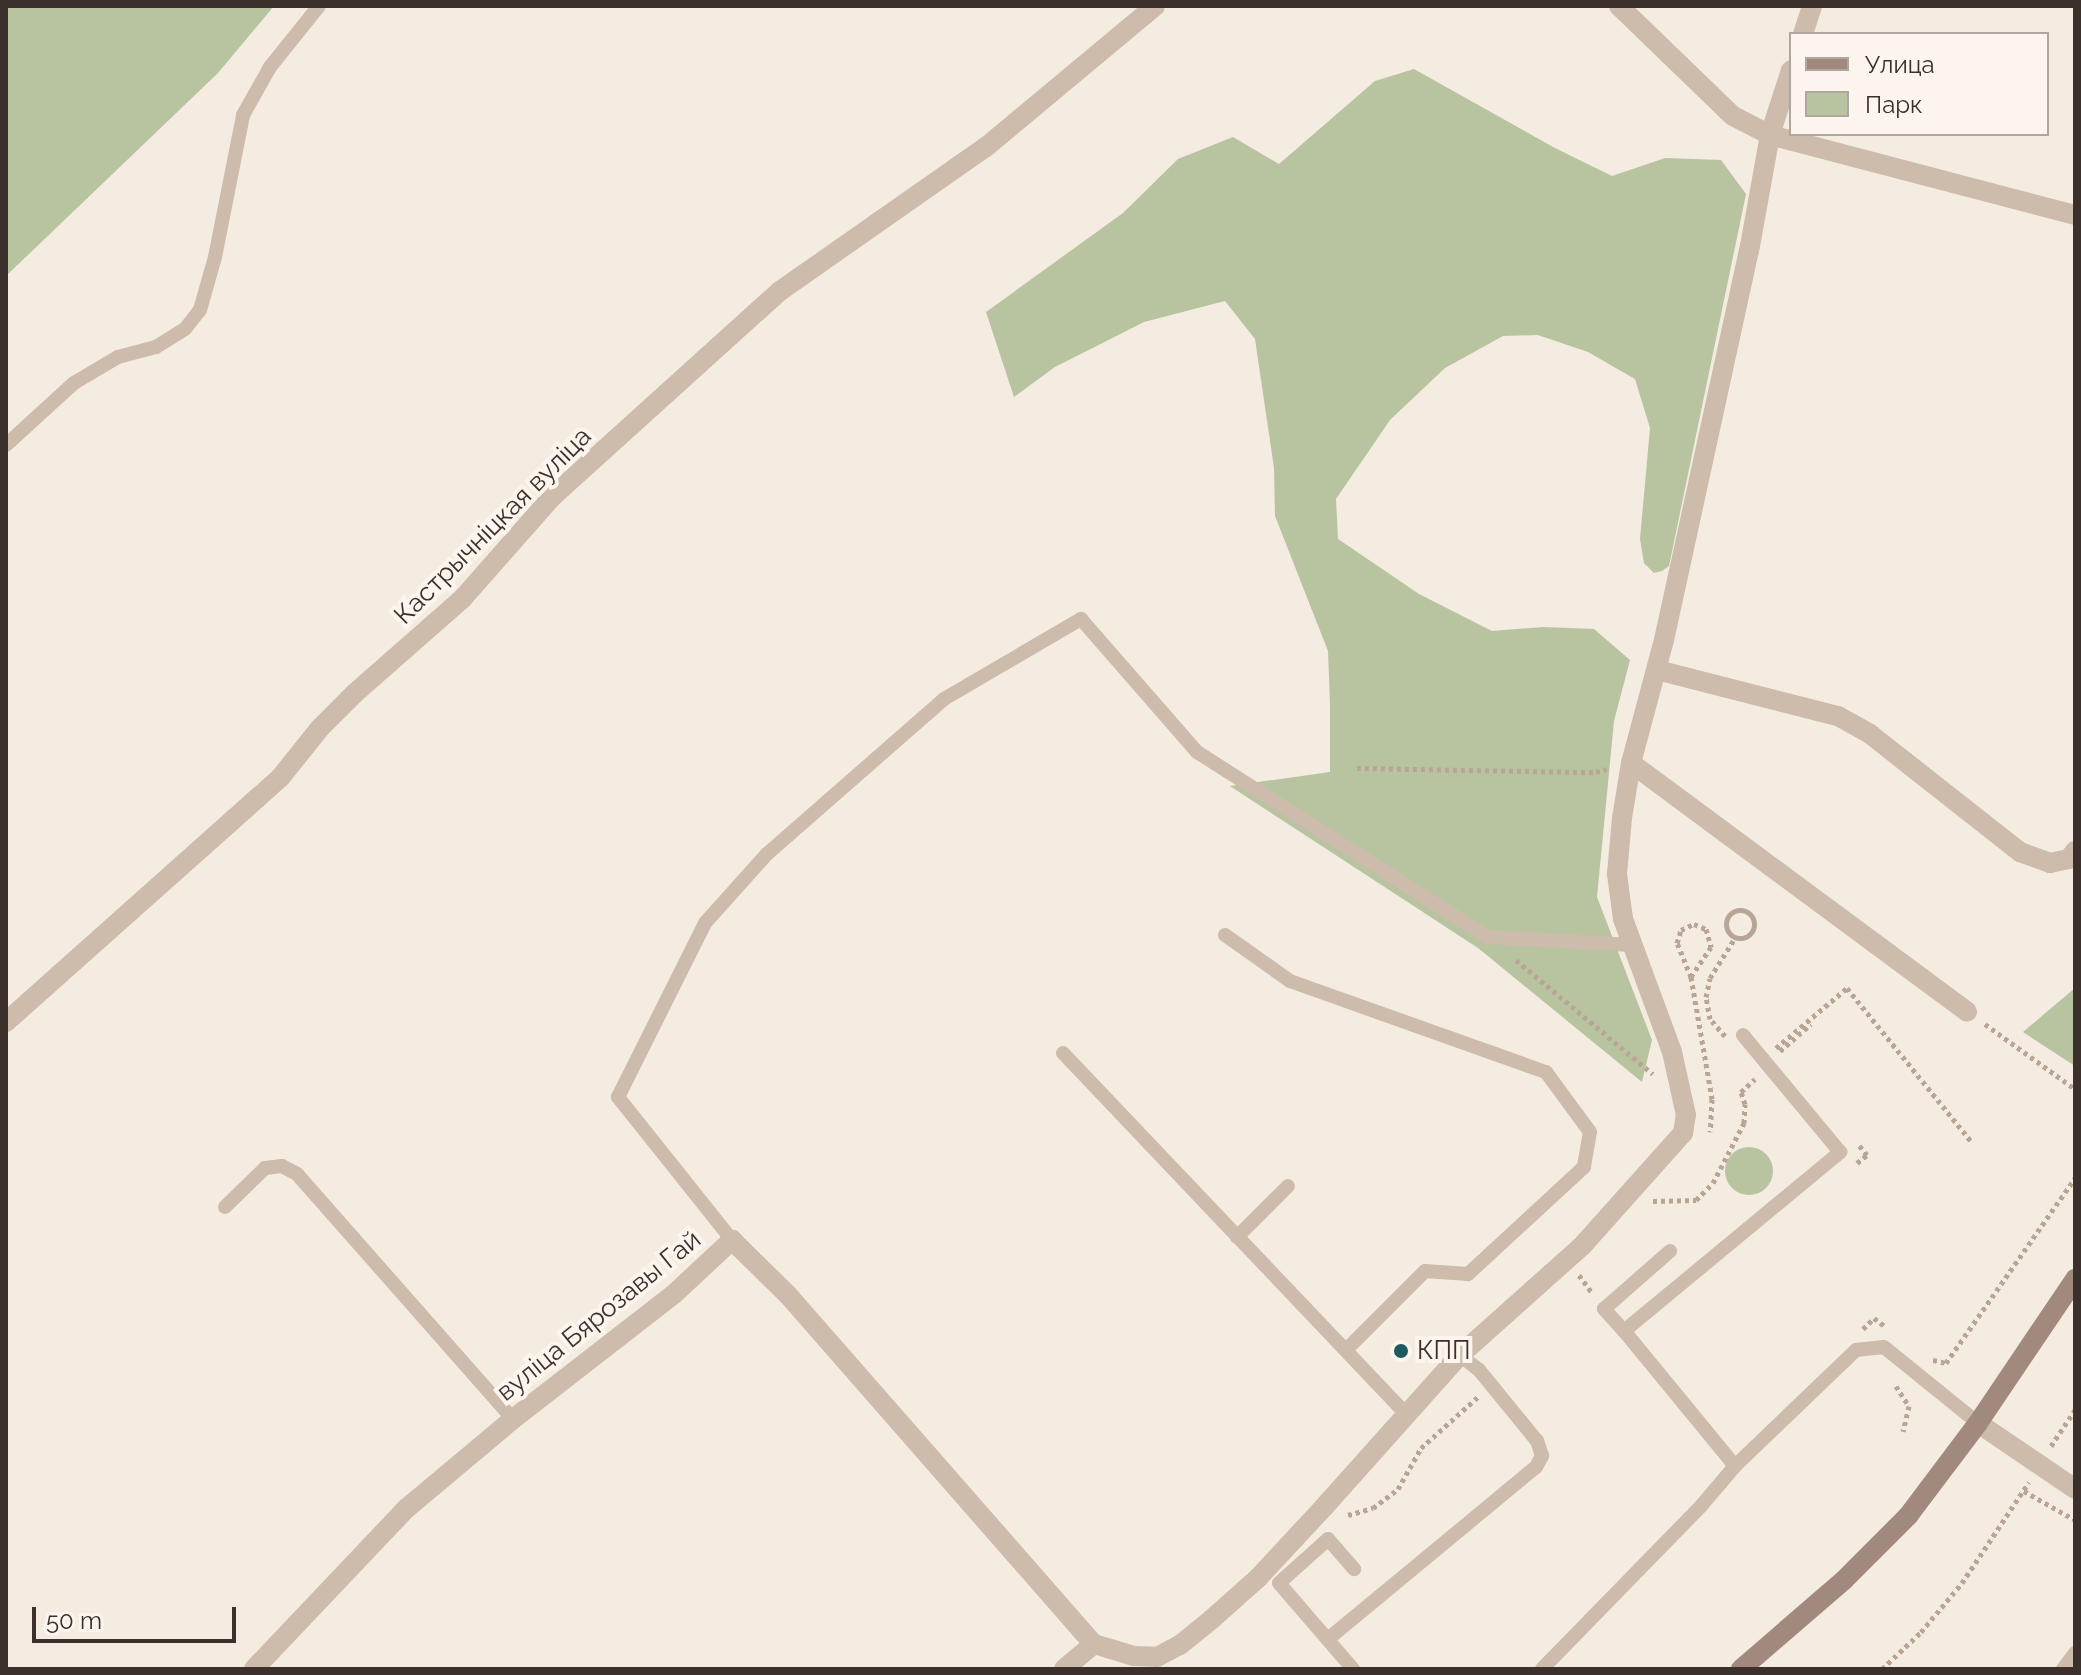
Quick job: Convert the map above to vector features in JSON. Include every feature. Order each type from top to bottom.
[{"type":"main road","points":[[1741,1669],[1844,1580],[1908,1516],[1978,1423],[2075,1279]]},
{"type":"street","name":"Кастрычніцкая вуліца","points":[[6,1022],[280,778],[320,728],[355,693],[463,598],[553,496],[780,291],[986,147],[1155,6]]},
{"type":"street","points":[[1619,6],[1733,116],[1770,135],[2075,215]]},
{"type":"street","points":[[1804,32],[1812,6]]},
{"type":"street","points":[[1064,1669],[1094,1644],[1162,1663],[1258,1578],[1408,1416],[1460,1355],[1582,1246],[1683,1133],[1686,1115],[1672,1052],[1623,919],[1617,874],[1631,763],[1657,670],[1750,246],[1770,135],[1789,76]]},
{"type":"street","points":[[1657,670],[1838,716],[1870,734],[2020,852],[2050,863],[2069,859],[2075,851]]},
{"type":"street","points":[[1631,763],[1967,1012]]},
{"type":"street","name":"вуліца Бярозавы Гай","points":[[254,1669],[407,1508],[513,1419],[673,1295],[732,1240],[788,1295],[1094,1644]]},
{"type":"street","points":[[1978,1423],[2075,1489]]},
{"type":"lane","points":[[6,445],[74,383],[118,357],[156,347],[185,329],[200,310],[215,257],[243,115],[270,67],[319,6]]},
{"type":"lane","points":[[732,1240],[618,1097],[705,923],[767,854],[944,699],[1081,619],[1197,752],[1487,937],[1632,945]]},
{"type":"lane","points":[[1225,935],[1290,981],[1546,1072],[1590,1132],[1584,1167],[1468,1274],[1425,1271],[1347,1349]]},
{"type":"lane","points":[[1624,1331],[1840,1152],[1743,1035]]},
{"type":"lane","points":[[1063,1053],[1408,1416]]},
{"type":"lane","points":[[225,1207],[265,1168],[282,1166],[297,1174],[513,1419]]},
{"type":"lane","points":[[1237,1237],[1288,1186]]},
{"type":"lane","points":[[1670,1251],[1604,1309],[1735,1466]]},
{"type":"lane","points":[[1542,1669],[1701,1506],[1735,1466],[1856,1350],[1884,1347],[1978,1423]]},
{"type":"lane","points":[[1328,1639],[1536,1467],[1542,1456],[1537,1441],[1479,1370],[1460,1355]]},
{"type":"lane","points":[[1353,1669],[1279,1583],[1328,1539],[1354,1569]]},
{"type":"lane","points":[[2063,1669],[2075,1653]]},
{"type":"path","points":[[1357,768],[1596,772],[1631,763]]},
{"type":"path","points":[[1733,910],[1745,910],[1754,917],[1754,928],[1747,937],[1735,938],[1727,930],[1726,919],[1733,910]]},
{"type":"path","points":[[1487,937],[1683,1099]]},
{"type":"path","points":[[1763,1059],[1847,988],[1971,1141]]},
{"type":"path","points":[[1967,1012],[2075,1089]]},
{"type":"path","points":[[1790,1062],[1780,1051],[1811,1024]]},
{"type":"path","points":[[1848,1132],[1867,1155],[1855,1165]]},
{"type":"path","points":[[1903,1431],[1909,1406],[1893,1383],[1915,1356],[1946,1363],[2075,1178]]},
{"type":"path","points":[[1576,1271],[1604,1309]]},
{"type":"path","points":[[1853,1339],[1874,1318],[1897,1335]]},
{"type":"path","points":[[1921,1352],[1932,1360]]},
{"type":"path","points":[[1882,1669],[1921,1632],[1962,1583],[2075,1410]]},
{"type":"path","points":[[2023,1490],[2075,1520]]},
{"type":"green space","points":[[6,6],[274,6],[218,73],[6,276]]},
{"type":"green space","points":[[1414,69],[1555,148],[1612,176],[1665,158],[1721,160],[1746,194],[1669,566],[1654,573],[1644,563],[1640,539],[1650,428],[1635,379],[1588,352],[1538,335],[1503,336],[1445,368],[1390,420],[1336,499],[1338,539],[1419,594],[1492,631],[1543,627],[1594,629],[1630,660],[1614,721],[1597,897],[1652,1040],[1642,1082],[1478,948],[1230,786],[1330,772],[1330,704],[1328,651],[1275,516],[1274,468],[1255,339],[1225,301],[1144,322],[1055,367],[1014,397],[986,312],[1123,213],[1178,159],[1233,137],[1279,164],[1375,81]]},
{"type":"green space","points":[[2075,988],[2075,1066],[2023,1032]]},
{"type":"green space","points":[[1749,1147],[1766,1154],[1773,1171],[1766,1188],[1749,1195],[1732,1188],[1725,1171],[1732,1154]]},
{"type":"place","name":"КПП","points":[[1401,1351]]}]
